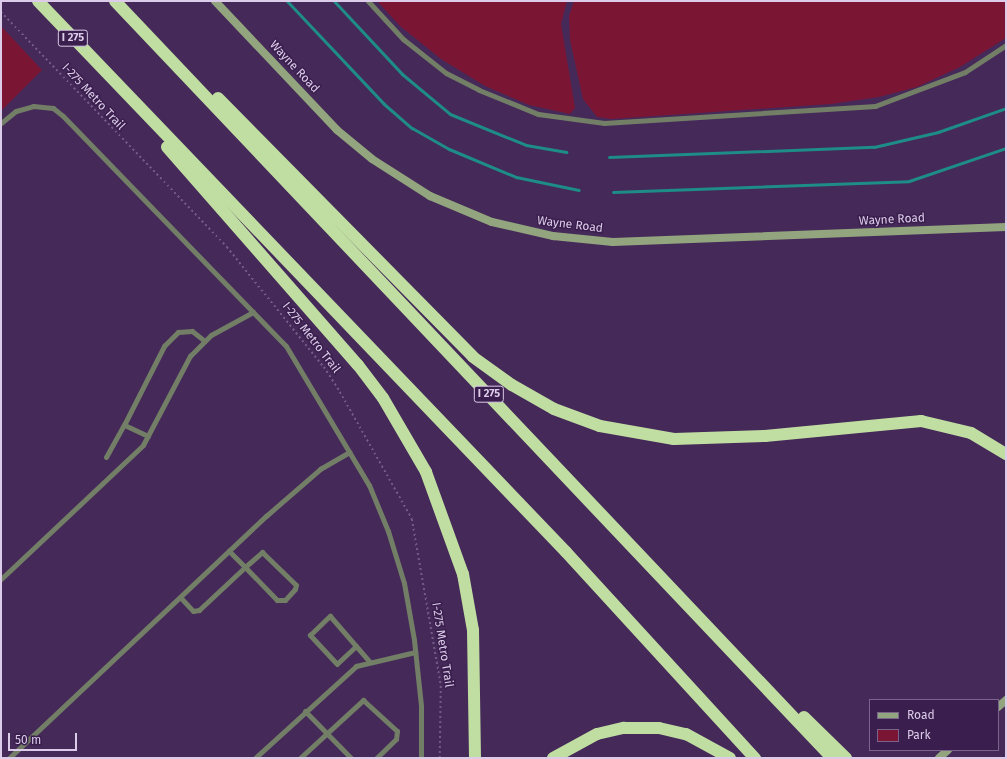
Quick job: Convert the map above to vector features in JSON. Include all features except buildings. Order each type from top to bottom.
[{"type":"highway","name":"I 275","points":[[38,1],[566,552],[755,758]]},
{"type":"highway","name":"I 275","points":[[115,1],[755,674],[832,758]]},
{"type":"highway","points":[[145,32],[236,114],[473,357],[512,385],[554,409],[600,426],[674,439],[765,436],[921,421],[971,433],[1006,454]]},
{"type":"highway","points":[[108,74],[196,182],[358,365],[409,439],[445,517],[463,574],[473,630],[475,758]]},
{"type":"highway","points":[[755,674],[846,758]]},
{"type":"highway","points":[[553,758],[597,734],[624,728],[652,728],[686,734],[730,758]]},
{"type":"main road","name":"Wayne Road","points":[[215,1],[337,130],[372,160],[430,196],[492,222],[553,236],[613,242],[1006,227]]},
{"type":"main road","points":[[939,758],[947,751]]},
{"type":"lane","points":[[368,1],[403,39],[446,72],[479,90],[538,114],[604,123],[875,106],[965,72],[1006,45]]},
{"type":"lane","points":[[1,123],[16,111],[33,106],[53,108],[63,116],[286,346],[350,452],[388,531],[404,583],[415,652],[421,706],[421,758]]},
{"type":"lane","points":[[1,579],[105,483],[148,436],[190,356],[205,341],[253,312]]},
{"type":"lane","points":[[106,457],[169,341],[178,332],[192,331],[205,341]]},
{"type":"lane","points":[[124,425],[148,436]]},
{"type":"lane","points":[[9,758],[229,551],[320,469],[350,452]]},
{"type":"lane","points":[[180,597],[194,611],[199,610],[245,567],[264,552],[296,585],[295,589],[285,600],[277,600],[245,567],[229,551]]},
{"type":"lane","points":[[356,646],[337,664],[310,635],[330,616],[369,660]]},
{"type":"lane","points":[[255,758],[345,674],[369,660],[415,652]]},
{"type":"lane","points":[[300,758],[358,703],[368,701],[398,731],[396,739],[376,758]]},
{"type":"lane","points":[[305,711],[351,758]]},
{"type":"path","name":"I-275 Metro Trail","points":[[1,12],[227,247],[324,367],[340,392],[412,519],[441,686],[440,758]]},
{"type":"green space","points":[[377,1],[567,1],[561,24],[575,108],[570,114],[529,105],[485,86],[441,59],[400,26]]},
{"type":"green space","points":[[574,1],[1006,1],[1006,38],[960,67],[917,87],[879,97],[831,104],[612,119],[597,117],[583,99],[570,40],[569,16]]},
{"type":"green space","points":[[1,26],[42,70],[1,111]]},
{"type":"waterway","points":[[287,1],[384,104],[412,128],[449,149],[516,177],[579,190]]},
{"type":"waterway","points":[[334,1],[402,74],[450,114],[526,145],[566,152]]},
{"type":"waterway","points":[[609,157],[874,147],[938,132],[1006,108]]},
{"type":"waterway","points":[[613,192],[909,181],[1006,148]]}]
